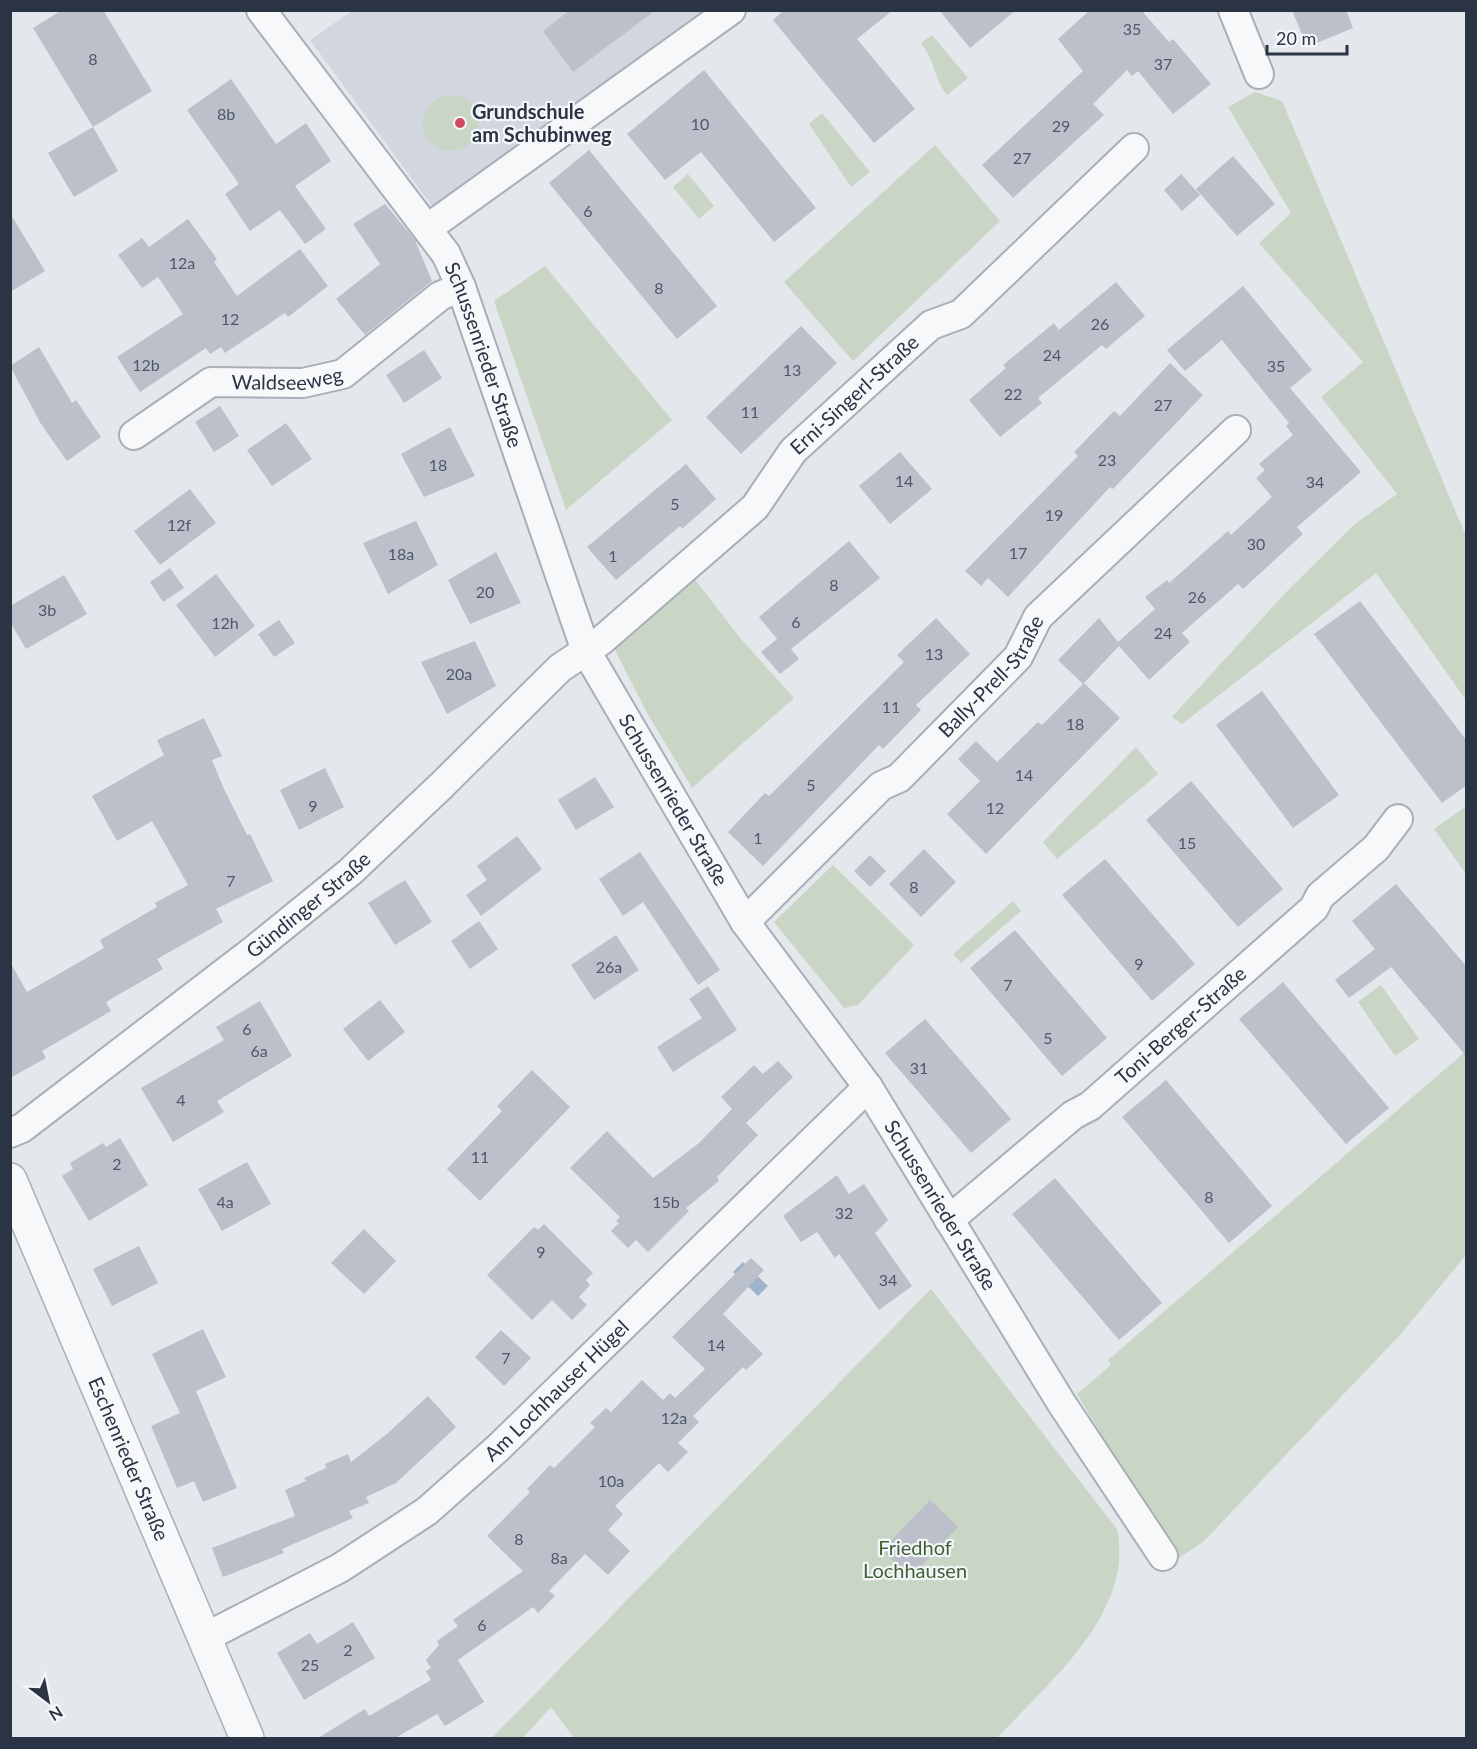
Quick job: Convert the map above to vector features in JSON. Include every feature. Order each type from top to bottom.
[{"type":"street","name":"Schussenrieder Straße","points":[[261,10],[446,254],[461,287],[586,651],[745,922],[868,1087],[1062,1404],[1163,1556]]},
{"type":"street","points":[[428,228],[730,10]]},
{"type":"street","points":[[1233,10],[1259,74]]},
{"type":"street","name":"Erni-Singerl-Straße","points":[[586,651],[755,507],[793,451],[931,325],[961,314],[1134,148]]},
{"type":"street","name":"Waldseeweg","points":[[135,435],[211,382],[303,383],[343,374],[440,296],[461,287]]},
{"type":"street","name":"Bally-Prell-Straße","points":[[745,922],[881,786],[899,778],[1018,657],[1038,617],[1236,430]]},
{"type":"street","name":"Gündinger Straße","points":[[10,1132],[22,1128],[201,992],[350,872],[560,668],[586,651]]},
{"type":"street","name":"Toni-Berger-Straße","points":[[949,1220],[1072,1115],[1090,1106],[1314,908],[1320,896],[1376,848],[1398,819]]},
{"type":"street","name":"Am Lochhauser Hügel","points":[[204,1638],[340,1568],[427,1511],[498,1448],[868,1087]]},
{"type":"street","name":"Eschenrieder Straße","points":[[10,1180],[247,1738]]},
{"type":"shaded area","name":"Grundschule am Schubinweg","points":[[352,11],[707,11],[432,206],[310,40]]},
{"type":"green space","points":[[932,35],[968,78],[947,95],[921,43]]},
{"type":"green space","points":[[1255,92],[1282,101],[1466,536],[1466,700],[1376,573],[1182,724],[1172,717],[1289,589],[1355,524],[1397,494],[1321,397],[1363,362],[1259,243],[1291,213],[1228,107]]},
{"type":"green space","points":[[445,95],[457,95],[471,103],[479,117],[477,134],[471,143],[457,151],[445,151],[428,139],[423,129],[423,117],[435,100]]},
{"type":"green space","points":[[822,113],[870,172],[851,187],[809,124]]},
{"type":"green space","points":[[935,145],[1000,221],[853,361],[784,282]]},
{"type":"green space","points":[[688,174],[714,206],[699,219],[673,187]]},
{"type":"green space","points":[[545,266],[672,420],[566,510],[494,301]]},
{"type":"green space","points":[[693,577],[741,639],[794,698],[692,788],[647,713],[611,642]]},
{"type":"green space","points":[[1136,747],[1158,774],[1057,859],[1043,842]]},
{"type":"green space","points":[[1466,806],[1466,874],[1434,829]]},
{"type":"green space","points":[[833,865],[914,945],[858,1005],[844,1008],[774,922]]},
{"type":"green space","points":[[1013,901],[1021,911],[961,963],[953,954]]},
{"type":"green space","points":[[1381,985],[1419,1039],[1395,1056],[1358,1002]]},
{"type":"green space","points":[[1466,1051],[1466,1255],[1400,1335],[1203,1542],[1176,1560],[1077,1394],[1111,1365],[1108,1360]]},
{"type":"green space","name":"Friedhof Lochhausen","points":[[931,1289],[1117,1529],[1119,1560],[1113,1589],[1100,1617],[1083,1644],[1062,1670],[997,1738],[574,1738],[551,1707],[523,1738],[492,1738]]},
{"type":"water","points":[[743,1262],[768,1286],[758,1296],[733,1272]]},
{"type":"building","points":[[62,10],[103,10],[152,91],[93,127],[33,28]]},
{"type":"building","points":[[570,10],[656,10],[573,72],[543,31]]},
{"type":"building","points":[[784,10],[893,10],[857,39],[915,109],[874,143],[773,20]]},
{"type":"building","points":[[939,10],[1016,10],[970,48]]},
{"type":"building","points":[[1090,10],[1141,10],[1169,42],[1173,39],[1211,84],[1173,114],[1138,71],[1132,76],[1127,70],[1093,104],[1104,115],[1013,198],[982,165],[1083,71],[1058,39]]},
{"type":"building","points":[[1292,10],[1346,10],[1353,28],[1307,47]]},
{"type":"building","points":[[704,70],[816,208],[774,242],[701,152],[665,180],[627,134]]},
{"type":"building","points":[[231,79],[276,144],[306,123],[331,161],[295,186],[326,229],[305,244],[280,210],[250,231],[225,194],[239,184],[187,110]]},
{"type":"building","points":[[93,127],[118,171],[74,197],[48,153]]},
{"type":"building","points":[[589,150],[717,306],[677,339],[549,183]]},
{"type":"building","points":[[1233,156],[1275,204],[1237,236],[1196,189]]},
{"type":"building","points":[[1181,174],[1200,195],[1182,211],[1164,190]]},
{"type":"building","points":[[385,204],[415,240],[432,281],[365,335],[336,299],[380,264],[353,224]]},
{"type":"building","points":[[10,213],[45,271],[10,292]]},
{"type":"building","points":[[188,219],[217,259],[214,262],[237,296],[300,249],[328,286],[288,317],[285,313],[225,353],[221,347],[210,354],[206,348],[140,392],[117,357],[183,314],[158,277],[142,288],[118,255],[142,238],[149,247]]},
{"type":"building","points":[[1116,282],[1145,316],[1106,349],[1102,345],[1038,398],[1042,403],[1000,437],[969,400],[1006,368],[1003,365],[1054,323],[1059,330]]},
{"type":"building","points":[[1243,286],[1312,370],[1290,388],[1361,472],[1297,527],[1303,534],[1243,589],[1238,584],[1182,633],[1190,642],[1149,680],[1119,646],[1083,684],[1058,660],[1099,618],[1118,642],[1155,609],[1145,597],[1167,580],[1169,583],[1228,531],[1231,535],[1272,497],[1256,478],[1265,470],[1259,464],[1293,435],[1286,426],[1289,423],[1222,340],[1185,371],[1167,350]]},
{"type":"building","points":[[801,326],[837,363],[741,454],[706,417]]},
{"type":"building","points":[[39,347],[72,403],[76,400],[101,437],[67,461],[41,424],[10,366]]},
{"type":"building","points":[[424,350],[442,378],[404,403],[386,375]]},
{"type":"building","points":[[1170,363],[1203,395],[1113,489],[1110,487],[1008,597],[988,578],[981,586],[965,571],[1078,456],[1074,452],[1114,411],[1120,416]]},
{"type":"building","points":[[220,406],[239,436],[214,452],[195,422]]},
{"type":"building","points":[[286,423],[312,459],[272,486],[247,450]]},
{"type":"building","points":[[450,427],[475,476],[424,497],[401,454]]},
{"type":"building","points":[[900,452],[932,489],[890,524],[859,486]]},
{"type":"building","points":[[686,464],[716,499],[682,529],[680,526],[616,580],[587,547]]},
{"type":"building","points":[[190,489],[216,523],[160,565],[134,531]]},
{"type":"building","points":[[416,521],[438,565],[388,594],[363,543]]},
{"type":"building","points":[[849,541],[880,578],[791,649],[799,659],[780,674],[761,652],[777,639],[759,617]]},
{"type":"building","points":[[496,552],[521,603],[470,624],[448,580]]},
{"type":"building","points":[[170,568],[184,588],[163,602],[150,582]]},
{"type":"building","points":[[216,574],[255,626],[215,657],[176,605]]},
{"type":"building","points":[[64,575],[87,614],[26,649],[10,622],[10,606]]},
{"type":"building","points":[[1360,601],[1467,741],[1467,785],[1442,803],[1314,634]]},
{"type":"building","points":[[936,618],[970,654],[916,705],[921,710],[883,749],[879,745],[763,866],[728,832],[765,793],[769,796],[904,662],[897,655]]},
{"type":"building","points":[[279,620],[295,643],[274,657],[258,634]]},
{"type":"building","points":[[475,641],[496,686],[447,714],[421,662]]},
{"type":"building","points":[[1084,683],[1120,718],[986,854],[947,814],[980,781],[958,759],[976,741],[997,762],[1038,722],[1042,725]]},
{"type":"building","points":[[1262,691],[1339,795],[1293,828],[1216,725]]},
{"type":"building","points":[[204,718],[222,756],[212,760],[224,789],[273,881],[216,909],[223,922],[157,959],[163,969],[106,1002],[111,1011],[42,1051],[46,1058],[10,1078],[10,962],[27,992],[104,948],[100,940],[157,907],[155,903],[188,885],[152,821],[117,841],[92,796],[164,755],[157,740]]},
{"type":"building","points":[[325,768],[344,807],[299,830],[280,790]]},
{"type":"building","points":[[595,777],[614,807],[576,830],[558,800]]},
{"type":"building","points":[[1191,781],[1283,889],[1238,927],[1146,820]]},
{"type":"building","points":[[517,836],[542,869],[481,916],[466,895],[487,880],[477,866]]},
{"type":"building","points":[[924,849],[956,882],[921,917],[889,884]]},
{"type":"building","points":[[640,852],[720,970],[698,985],[643,902],[623,916],[599,879]]},
{"type":"building","points":[[870,855],[886,871],[870,887],[854,871]]},
{"type":"building","points":[[1105,859],[1195,964],[1152,1001],[1062,895]]},
{"type":"building","points":[[405,880],[432,922],[395,945],[368,903]]},
{"type":"building","points":[[1396,884],[1467,967],[1467,1057],[1391,967],[1349,998],[1335,980],[1375,949],[1352,921]]},
{"type":"building","points":[[479,921],[498,949],[470,969],[451,941]]},
{"type":"building","points":[[1015,930],[1107,1038],[1062,1076],[970,968]]},
{"type":"building","points":[[616,935],[639,970],[594,1000],[571,965]]},
{"type":"building","points":[[1283,982],[1389,1108],[1346,1144],[1239,1019]]},
{"type":"building","points":[[708,986],[737,1030],[673,1072],[657,1047],[702,1018],[689,999]]},
{"type":"building","points":[[380,1000],[405,1032],[368,1061],[343,1029]]},
{"type":"building","points":[[260,1001],[292,1056],[217,1101],[224,1112],[173,1142],[141,1088],[224,1040],[216,1027]]},
{"type":"building","points":[[925,1019],[1011,1119],[971,1153],[885,1053]]},
{"type":"building","points":[[778,1061],[793,1077],[746,1123],[758,1135],[717,1177],[719,1181],[686,1208],[689,1211],[648,1252],[636,1240],[628,1248],[611,1231],[619,1223],[616,1221],[620,1217],[570,1168],[607,1131],[653,1178],[699,1143],[732,1109],[721,1097],[754,1065],[763,1074]]},
{"type":"building","points":[[532,1070],[570,1107],[480,1201],[447,1169],[502,1111],[497,1106]]},
{"type":"building","points":[[1166,1080],[1272,1206],[1229,1243],[1122,1117]]},
{"type":"building","points":[[120,1138],[148,1185],[89,1221],[62,1176],[73,1169],[70,1163],[103,1143],[106,1147]]},
{"type":"building","points":[[247,1162],[271,1204],[222,1231],[198,1189]]},
{"type":"building","points":[[837,1175],[849,1194],[864,1184],[888,1220],[875,1233],[912,1286],[879,1310],[839,1254],[835,1258],[817,1232],[801,1242],[783,1216]]},
{"type":"building","points":[[1055,1178],[1162,1303],[1119,1340],[1012,1214]]},
{"type":"building","points":[[544,1224],[593,1273],[586,1280],[590,1285],[579,1297],[587,1305],[572,1320],[552,1300],[532,1320],[487,1275],[534,1227],[538,1230]]},
{"type":"building","points":[[364,1229],[396,1261],[364,1294],[331,1263]]},
{"type":"building","points":[[139,1246],[158,1283],[112,1306],[93,1269]]},
{"type":"building","points":[[751,1258],[764,1270],[723,1314],[763,1354],[746,1370],[743,1367],[693,1416],[699,1422],[678,1443],[688,1452],[668,1472],[659,1463],[615,1506],[623,1514],[608,1530],[630,1551],[608,1575],[585,1554],[549,1591],[555,1596],[538,1613],[533,1607],[458,1660],[484,1702],[445,1726],[437,1714],[395,1738],[318,1738],[365,1709],[369,1716],[431,1680],[426,1671],[431,1668],[426,1660],[439,1645],[437,1641],[458,1626],[453,1620],[523,1571],[487,1536],[530,1492],[527,1489],[550,1465],[554,1468],[595,1427],[590,1423],[606,1408],[611,1412],[642,1380],[663,1400],[670,1393],[675,1398],[705,1369],[672,1337]]},
{"type":"building","points":[[203,1329],[226,1377],[196,1391],[237,1488],[203,1502],[194,1481],[177,1488],[151,1426],[180,1413],[152,1354]]},
{"type":"building","points":[[501,1330],[531,1358],[504,1386],[475,1357]]},
{"type":"building","points":[[428,1396],[456,1427],[396,1483],[366,1497],[369,1503],[349,1511],[353,1518],[282,1549],[284,1553],[223,1577],[212,1548],[295,1516],[285,1490],[306,1481],[304,1478],[326,1468],[325,1464],[348,1454],[351,1462],[388,1433]]},
{"type":"building","points":[[930,1500],[958,1527],[910,1577],[882,1550]]},
{"type":"building","points":[[353,1622],[375,1658],[304,1700],[277,1653],[310,1633],[317,1644]]},
{"type":"place","name":"Grundschule am Schubinweg","points":[[460,123]]}]
